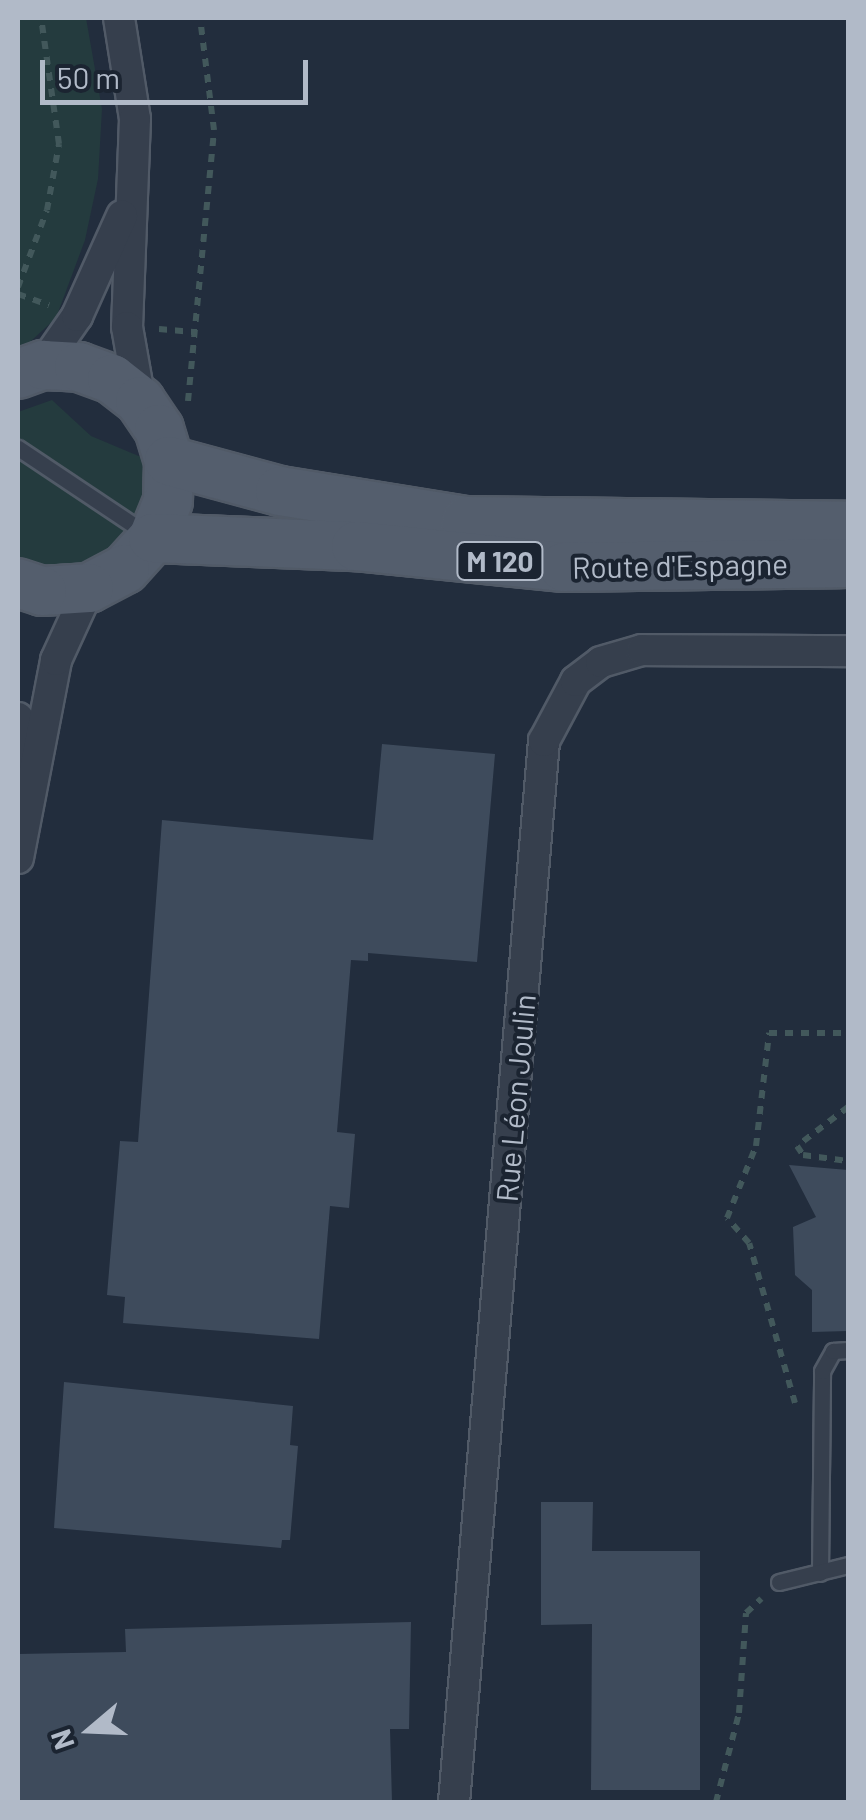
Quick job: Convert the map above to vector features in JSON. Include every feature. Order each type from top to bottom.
[{"type":"main road","points":[[18,582],[42,591],[89,588],[126,569],[153,538],[168,501],[168,461],[159,429],[140,401],[112,379],[78,366],[30,369]]},
{"type":"main road","name":"Route d'Espagne","points":[[168,461],[280,491],[466,521],[848,526]]},
{"type":"main road","name":"Route d'Espagne","points":[[153,538],[356,546],[564,566],[848,563]]},
{"type":"street","points":[[119,18],[135,119],[128,204],[128,327],[140,401]]},
{"type":"street","points":[[30,369],[77,316],[128,204]]},
{"type":"street","points":[[18,858],[26,792],[56,660],[89,588]]},
{"type":"street","name":"Rue Léon Joulin","points":[[454,1802],[544,741],[576,681],[601,662],[642,650],[848,651]]},
{"type":"street","points":[[18,718],[26,792]]},
{"type":"lane","points":[[18,448],[153,538]]},
{"type":"lane","points":[[820,1573],[822,1371],[833,1351],[848,1350]]},
{"type":"lane","points":[[778,1582],[848,1565]]},
{"type":"path","points":[[18,287],[48,210],[58,144],[41,18]]},
{"type":"path","points":[[194,415],[188,401],[214,130],[200,18]]},
{"type":"path","points":[[797,1422],[749,1243],[727,1218],[756,1146],[767,1078],[769,1034],[848,1033]]},
{"type":"path","points":[[848,1107],[798,1146],[802,1156],[848,1161]]},
{"type":"path","points":[[716,1802],[739,1713],[746,1612],[778,1582]]},
{"type":"green space","points":[[18,18],[86,18],[102,109],[98,179],[85,240],[56,318],[18,353]]},
{"type":"green space","points":[[52,400],[91,436],[141,457],[146,484],[142,513],[128,538],[81,568],[53,571],[18,559],[18,412]]},
{"type":"building","points":[[382,744],[495,754],[477,962],[368,953],[368,961],[351,960],[337,1132],[355,1134],[349,1208],[330,1206],[319,1339],[123,1323],[125,1297],[107,1295],[120,1141],[138,1142],[162,820],[373,840]]},
{"type":"building","points":[[789,1165],[848,1170],[848,1331],[812,1332],[812,1290],[795,1275],[793,1227],[816,1217]]},
{"type":"building","points":[[64,1382],[293,1406],[290,1445],[298,1446],[290,1540],[282,1540],[281,1548],[54,1528]]},
{"type":"building","points":[[541,1502],[593,1502],[592,1551],[700,1551],[700,1790],[591,1790],[592,1624],[541,1625]]},
{"type":"building","points":[[411,1622],[409,1729],[390,1729],[392,1802],[18,1802],[18,1654],[126,1652],[125,1629]]}]
